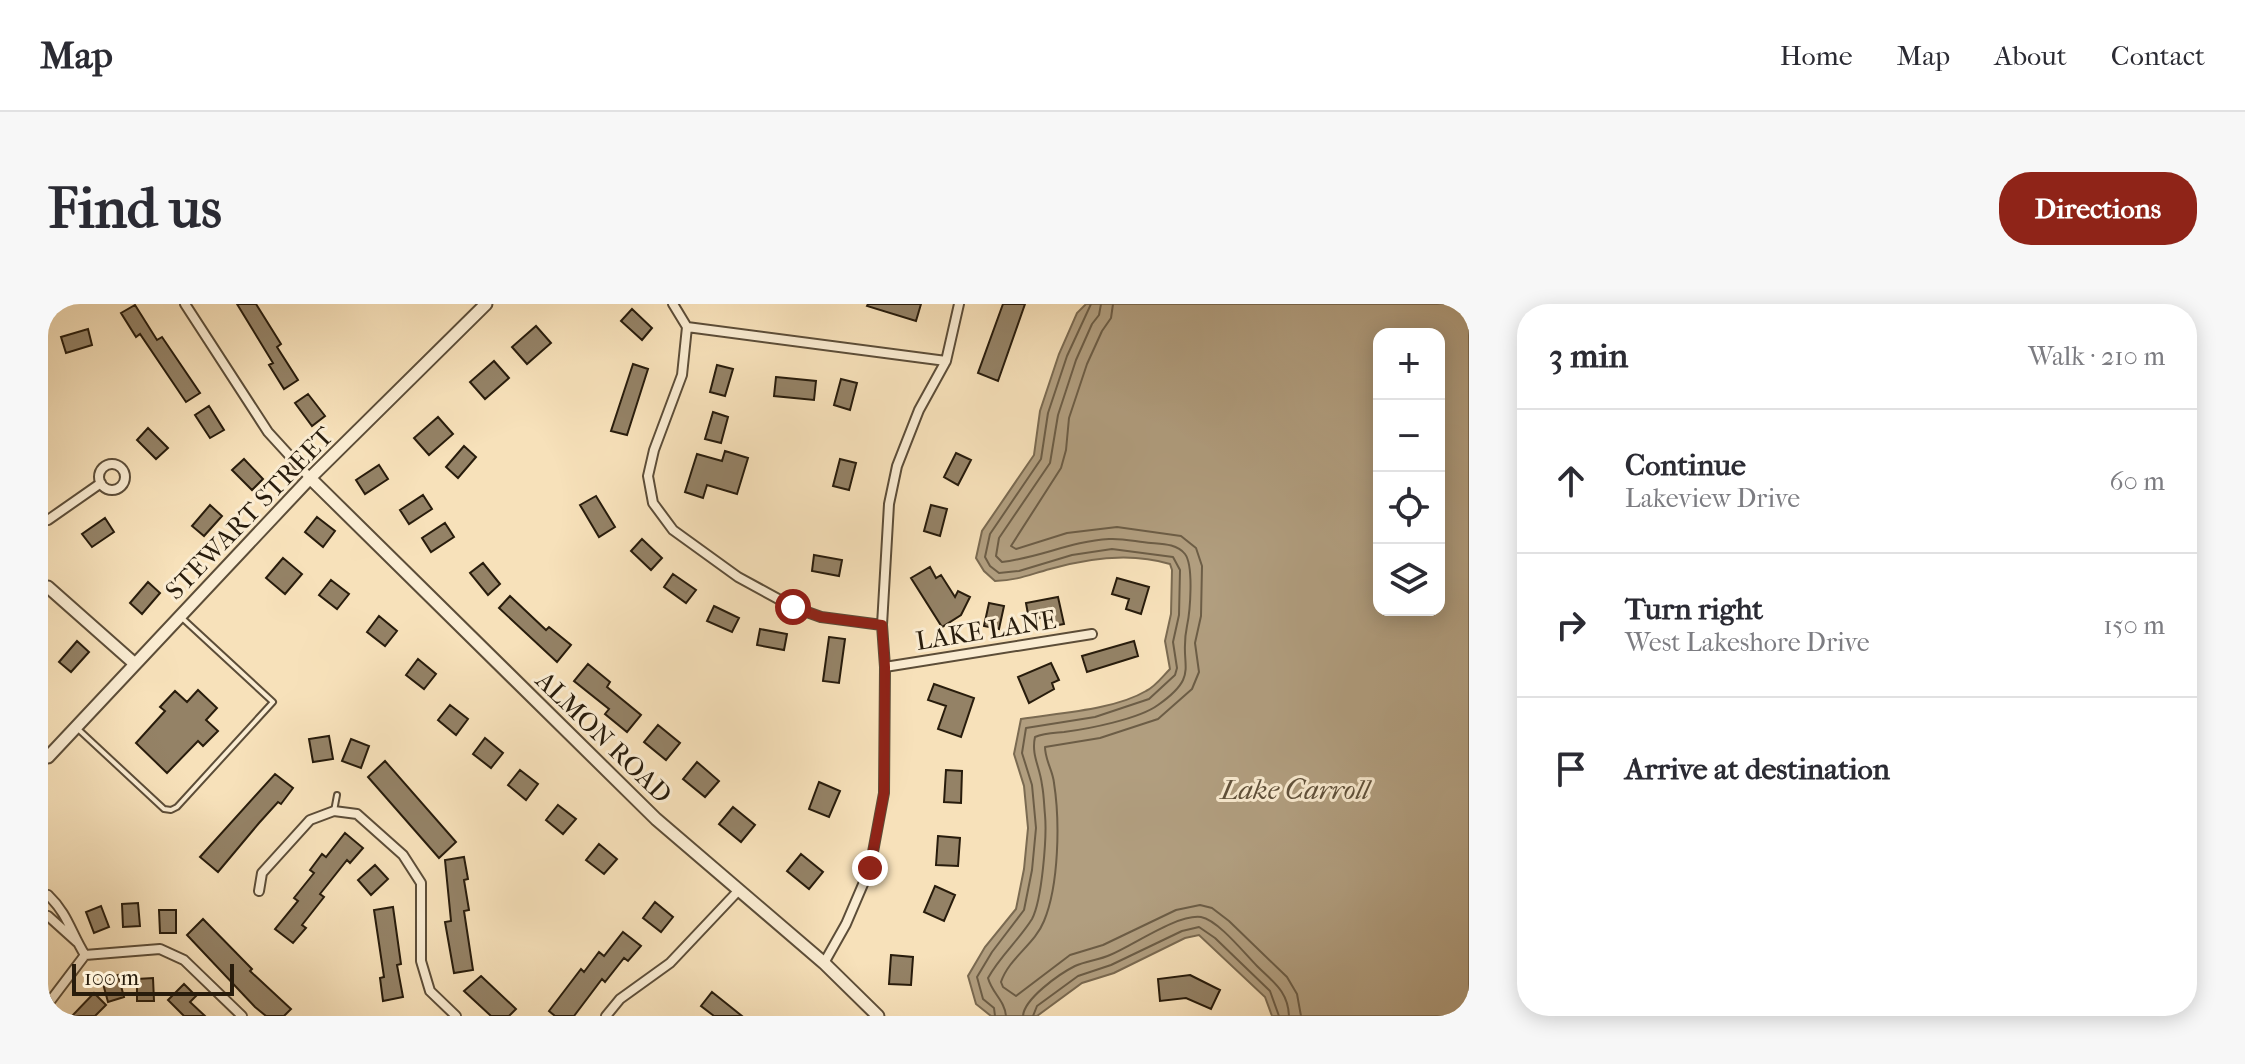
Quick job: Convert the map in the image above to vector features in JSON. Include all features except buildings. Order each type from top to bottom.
[{"type":"street","points":[[185,304],[268,432],[310,478]]},
{"type":"street","name":"STEWART STREET","points":[[48,757],[310,478],[486,304]]},
{"type":"street","points":[[673,304],[687,327],[682,375],[654,450],[648,476],[653,503],[673,530],[738,577],[793,607],[821,617],[882,625]]},
{"type":"street","points":[[824,963],[846,924],[870,868],[884,793],[885,667],[882,625],[889,504],[897,466],[919,410],[946,361],[959,304]]},
{"type":"street","points":[[687,327],[946,361]]},
{"type":"street","name":"ALMON ROAD","points":[[310,478],[656,819],[824,963],[878,1016]]},
{"type":"street","points":[[48,520],[101,483]]},
{"type":"street","points":[[48,587],[135,664]]},
{"type":"street","name":"LAKE LANE","points":[[885,667],[1092,634]]},
{"type":"street","points":[[259,891],[262,873],[310,820],[334,811],[357,814],[403,855],[421,883],[421,961],[430,991],[456,1016]]},
{"type":"street","points":[[606,1016],[620,999],[670,963],[739,890]]},
{"type":"street","points":[[48,895],[70,922],[77,943]]},
{"type":"street","points":[[48,916],[77,943],[85,955]]},
{"type":"street","points":[[48,1004],[85,955],[160,949],[184,960],[242,1016]]},
{"type":"lane","points":[[76,727],[164,809],[177,807],[273,702],[180,616]]},
{"type":"lane","points":[[334,811],[337,795]]},
{"type":"water","name":"Lake Carroll","points":[[1086,304],[1469,304],[1469,1016],[1272,1016],[1265,997],[1199,935],[1185,938],[1114,973],[1082,983],[1037,1016],[991,1016],[976,1004],[968,976],[985,947],[1016,909],[1024,869],[1028,828],[1024,786],[1014,754],[1021,719],[1118,703],[1149,689],[1170,669],[1165,641],[1171,614],[1170,564],[1140,558],[1110,558],[995,581],[976,558],[982,531],[1034,455],[1040,411],[1077,313]]},
{"type":"route","points":[[793,607],[821,617],[882,625],[885,667],[884,793],[870,868]]}]
